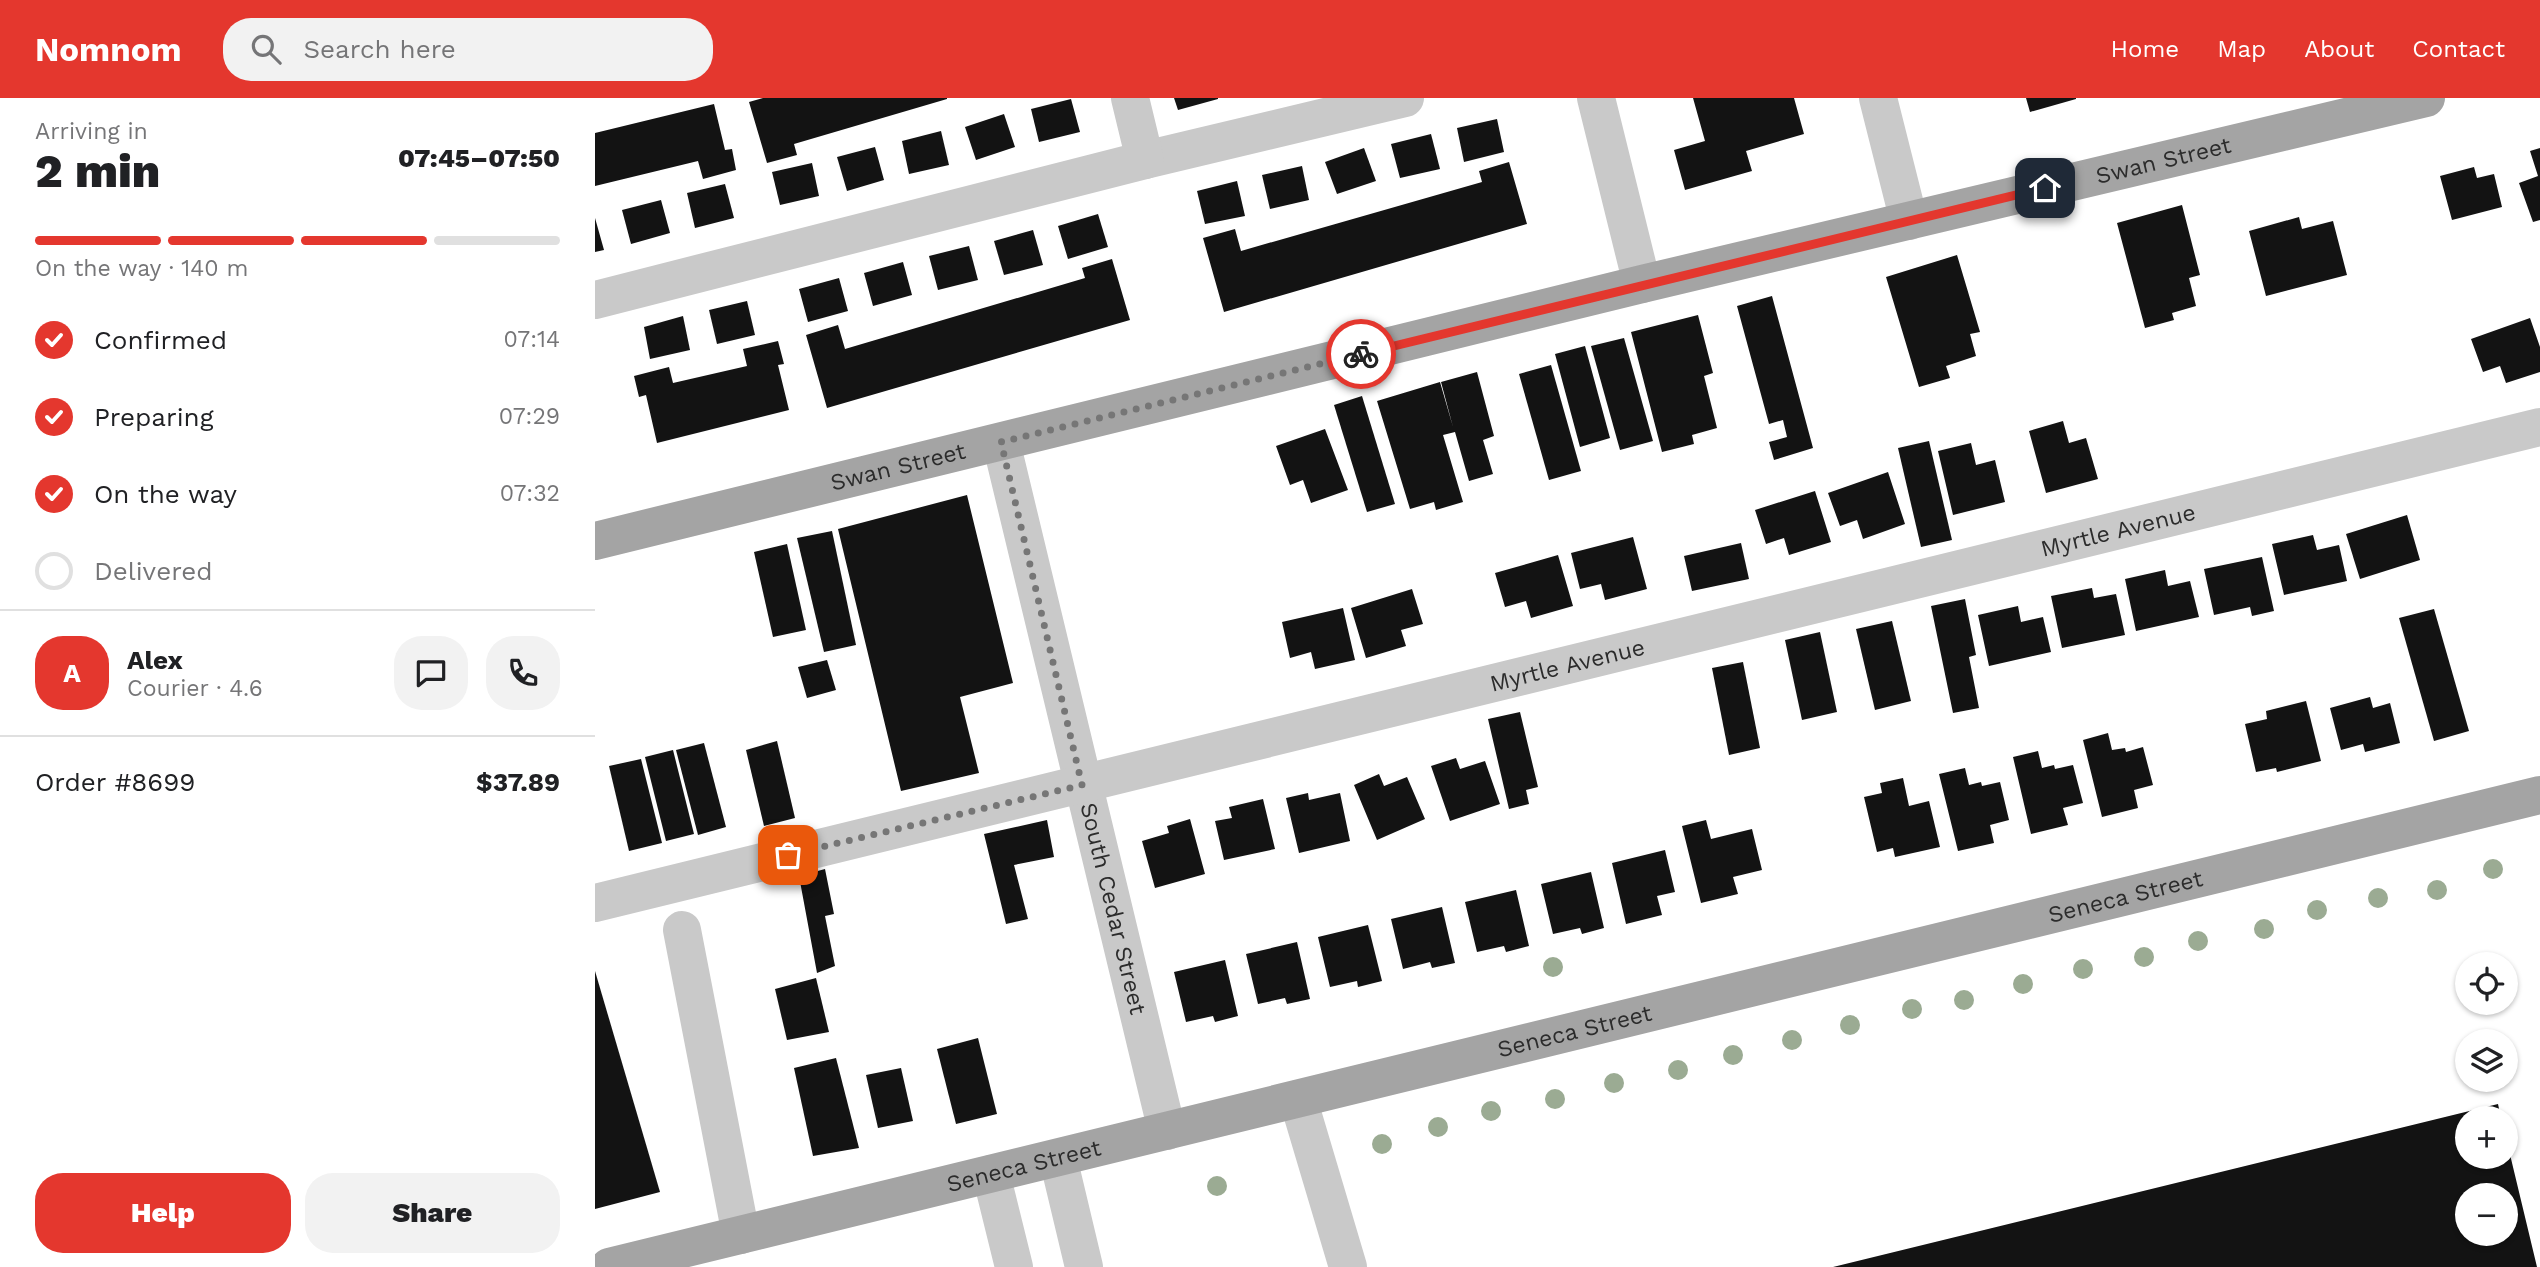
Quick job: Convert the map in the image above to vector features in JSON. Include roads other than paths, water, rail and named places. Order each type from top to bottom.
[{"type":"main road","name":"Swan Street","points":[[595,541],[1643,285],[2426,98]]},
{"type":"main road","name":"Seneca Street","points":[[609,1267],[2540,794]]},
{"type":"street","points":[[1130,98],[1145,160]]},
{"type":"street","points":[[595,300],[1145,160],[1405,98]]},
{"type":"street","points":[[1596,98],[1643,285]]},
{"type":"street","points":[[1878,98],[1909,221]]},
{"type":"street","name":"Myrtle Avenue","points":[[595,903],[2540,427]]},
{"type":"street","name":"South Cedar Street","points":[[1001,442],[1167,1131]]},
{"type":"street","points":[[682,930],[741,1235]]},
{"type":"street","points":[[1298,1099],[1348,1267]]},
{"type":"street","points":[[1058,1158],[1084,1267]]},
{"type":"street","points":[[991,1174],[1014,1267]]}]
